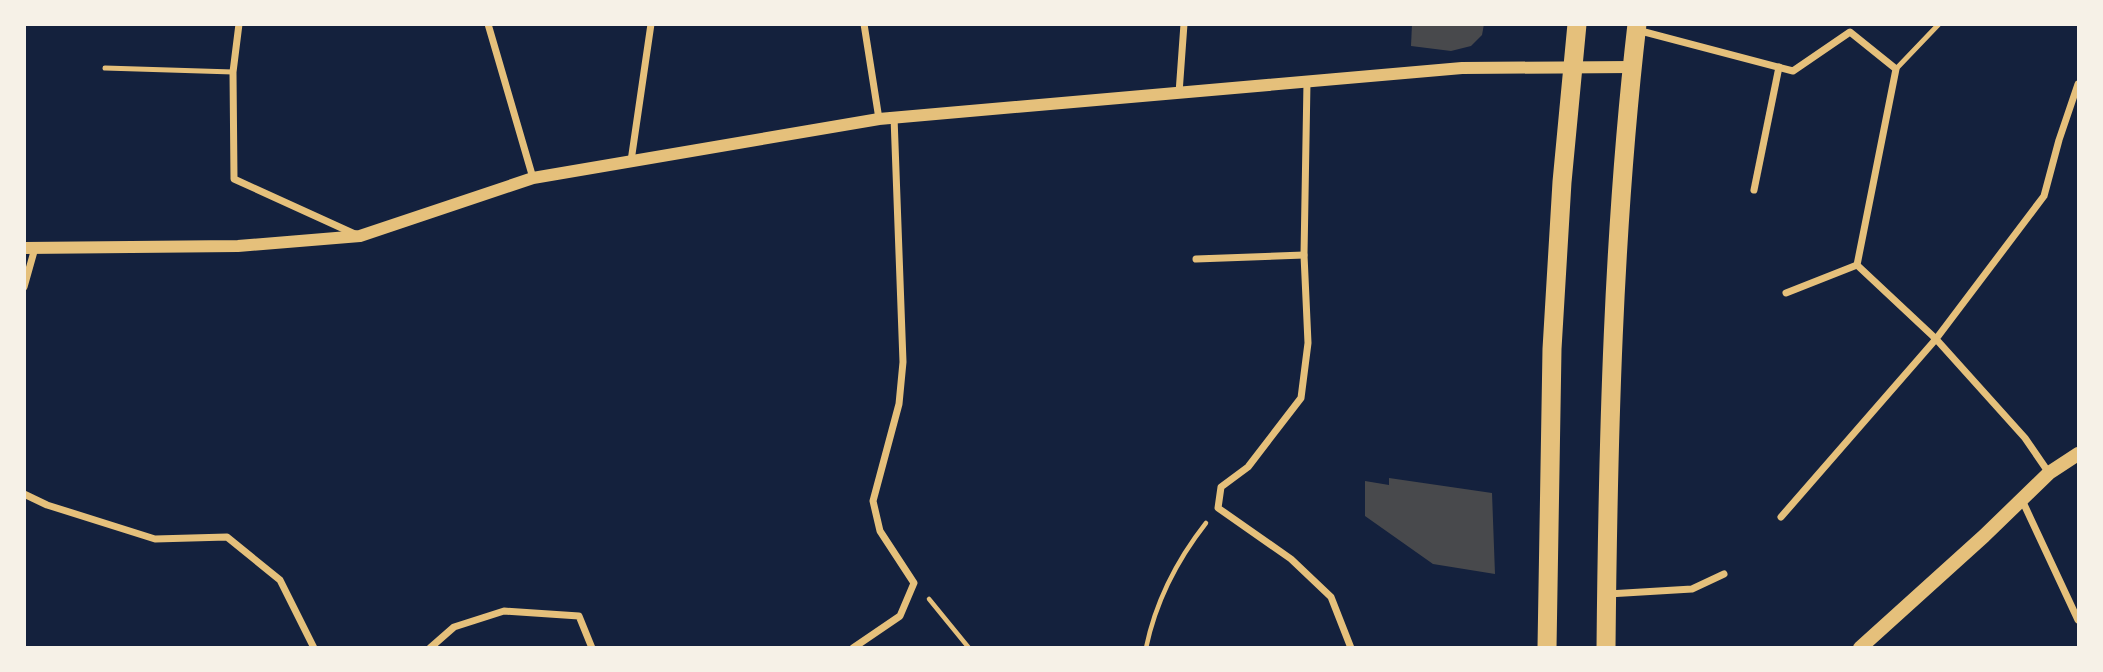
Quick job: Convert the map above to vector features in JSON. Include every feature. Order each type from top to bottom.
[{"type":"highway","points":[[1547,648],[1552,349],[1562,182],[1577,24]]},
{"type":"highway","points":[[1607,644],[1620,189],[1637,27]]},
{"type":"main road","points":[[1860,648],[2049,473],[2078,454]]},
{"type":"street","points":[[239,24],[233,72],[234,179],[360,236]]},
{"type":"street","points":[[488,24],[533,178]]},
{"type":"street","points":[[631,161],[650,24]]},
{"type":"street","points":[[864,24],[879,118]]},
{"type":"street","points":[[1179,93],[1184,24]]},
{"type":"street","points":[[1844,24],[1850,32],[1896,69],[1857,265]]},
{"type":"street","points":[[1637,27],[1793,71],[1850,32]]},
{"type":"street","points":[[24,287],[30,248],[238,246],[360,236],[533,178],[879,118],[1462,68],[1632,67]]},
{"type":"street","points":[[1754,190],[1779,67]]},
{"type":"street","points":[[1307,82],[1304,255],[1308,343],[1301,398],[1248,467],[1221,487],[1218,508],[1291,559],[1331,597],[1350,648]]},
{"type":"street","points":[[1781,517],[1936,339],[2044,196],[2078,84]]},
{"type":"street","points":[[853,648],[900,615],[915,583],[880,531],[873,501],[899,404],[903,362],[894,117]]},
{"type":"street","points":[[1196,259],[1304,255]]},
{"type":"street","points":[[1786,293],[1857,265]]},
{"type":"street","points":[[1857,265],[1936,339],[2025,438],[2049,473]]},
{"type":"street","points":[[24,494],[47,505],[155,539],[227,537],[280,580],[314,648]]},
{"type":"street","points":[[2022,499],[2078,620]]},
{"type":"street","points":[[1607,594],[1692,589],[1724,574]]},
{"type":"street","points":[[430,648],[454,627],[504,611],[579,616],[592,648]]},
{"type":"lane","points":[[1896,69],[1939,24]]},
{"type":"lane","points":[[105,68],[233,72]]},
{"type":"path","points":[[1146,648],[1166,585],[1186,549],[1218,508]]},
{"type":"path","points":[[915,583],[969,648]]},
{"type":"building","points":[[1412,24],[1484,24],[1482,35],[1471,46],[1451,51],[1411,46]]},
{"type":"building","points":[[1389,478],[1492,493],[1495,574],[1433,564],[1365,516],[1365,481],[1389,485]]}]
